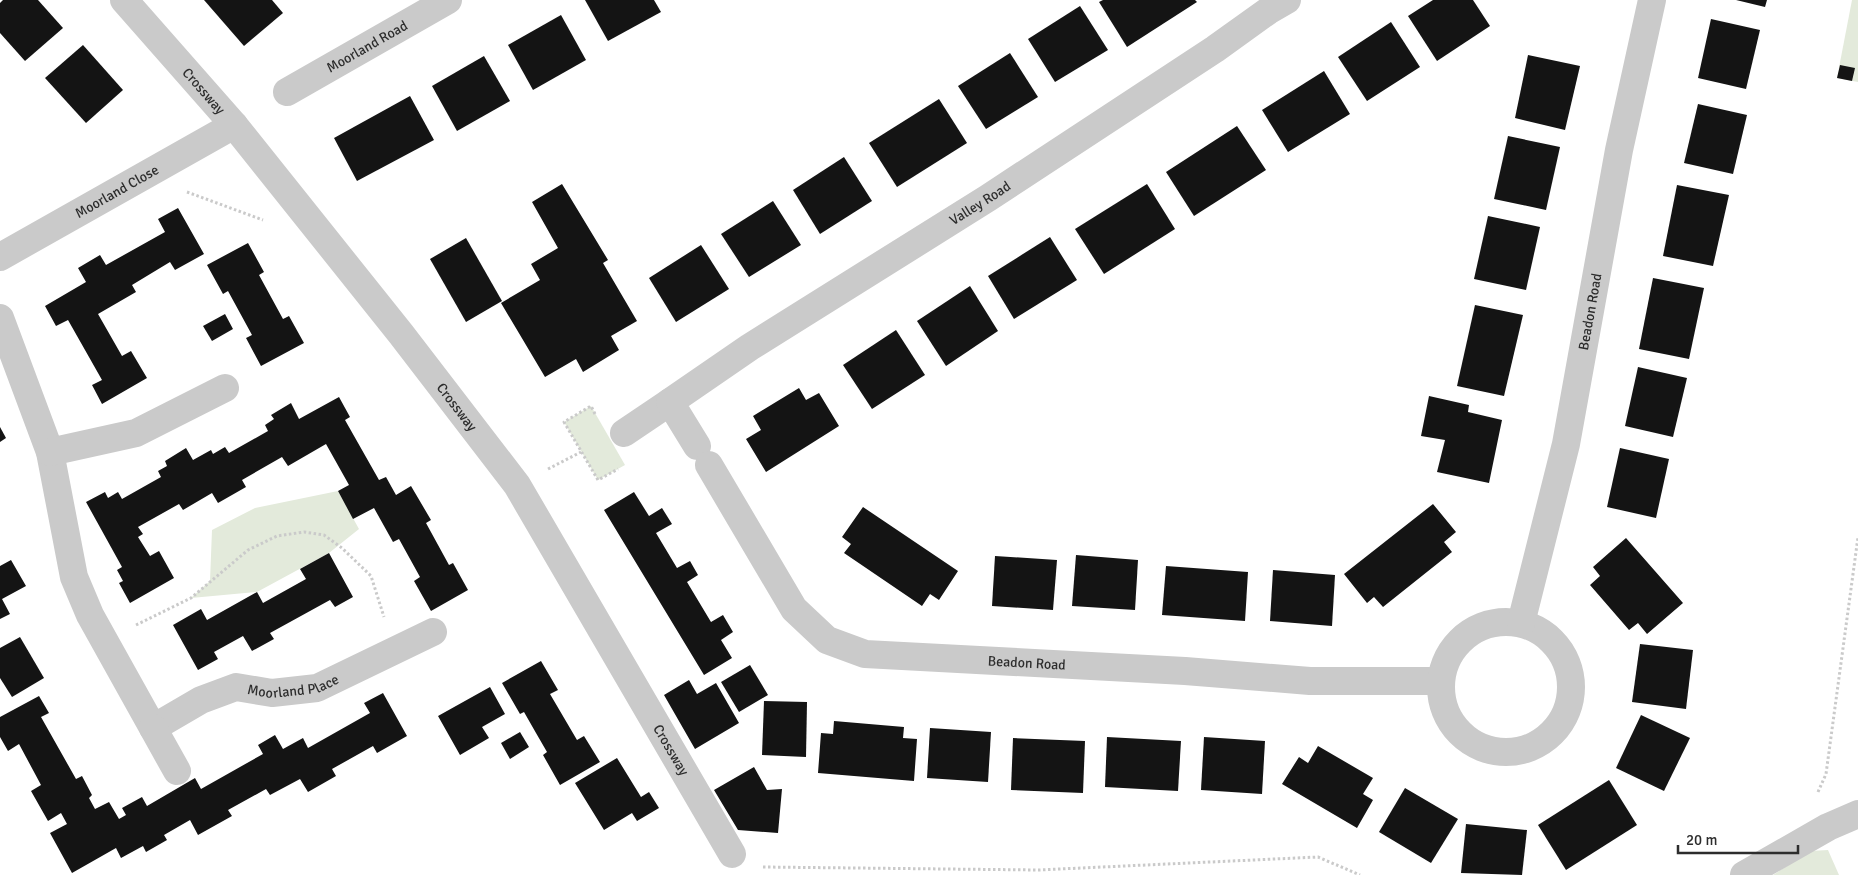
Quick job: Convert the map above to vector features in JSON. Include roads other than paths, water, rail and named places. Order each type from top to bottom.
[{"type":"street","name":"Crossway","points":[[124,0],[234,125],[395,327],[517,485],[732,854]]},
{"type":"street","name":"Moorland Road","points":[[287,92],[448,0]]},
{"type":"street","name":"Valley Road","points":[[624,433],[750,347],[988,198],[1287,0]]},
{"type":"street","name":"Beadon Road","points":[[1521,623],[1566,444],[1620,150],[1652,0]]},
{"type":"street","name":"Moorland Close","points":[[0,257],[234,125]]},
{"type":"street","points":[[0,318],[50,452],[74,577],[90,615],[177,771]]},
{"type":"street","points":[[50,452],[136,433],[225,388]]},
{"type":"street","name":"Beadon Road","points":[[670,402],[794,609],[827,640],[864,654],[1185,671],[1310,681],[1441,681]]},
{"type":"street","points":[[1494,623],[1521,623],[1553,640],[1566,659],[1572,698],[1561,726],[1523,752],[1492,752],[1461,736],[1444,709],[1441,681],[1447,659],[1464,638],[1494,623]]},
{"type":"street","name":"Moorland Place","points":[[152,728],[201,700],[236,687],[272,693],[317,688],[433,632]]},
{"type":"street","points":[[1744,875],[1813,835],[1858,814]]}]
